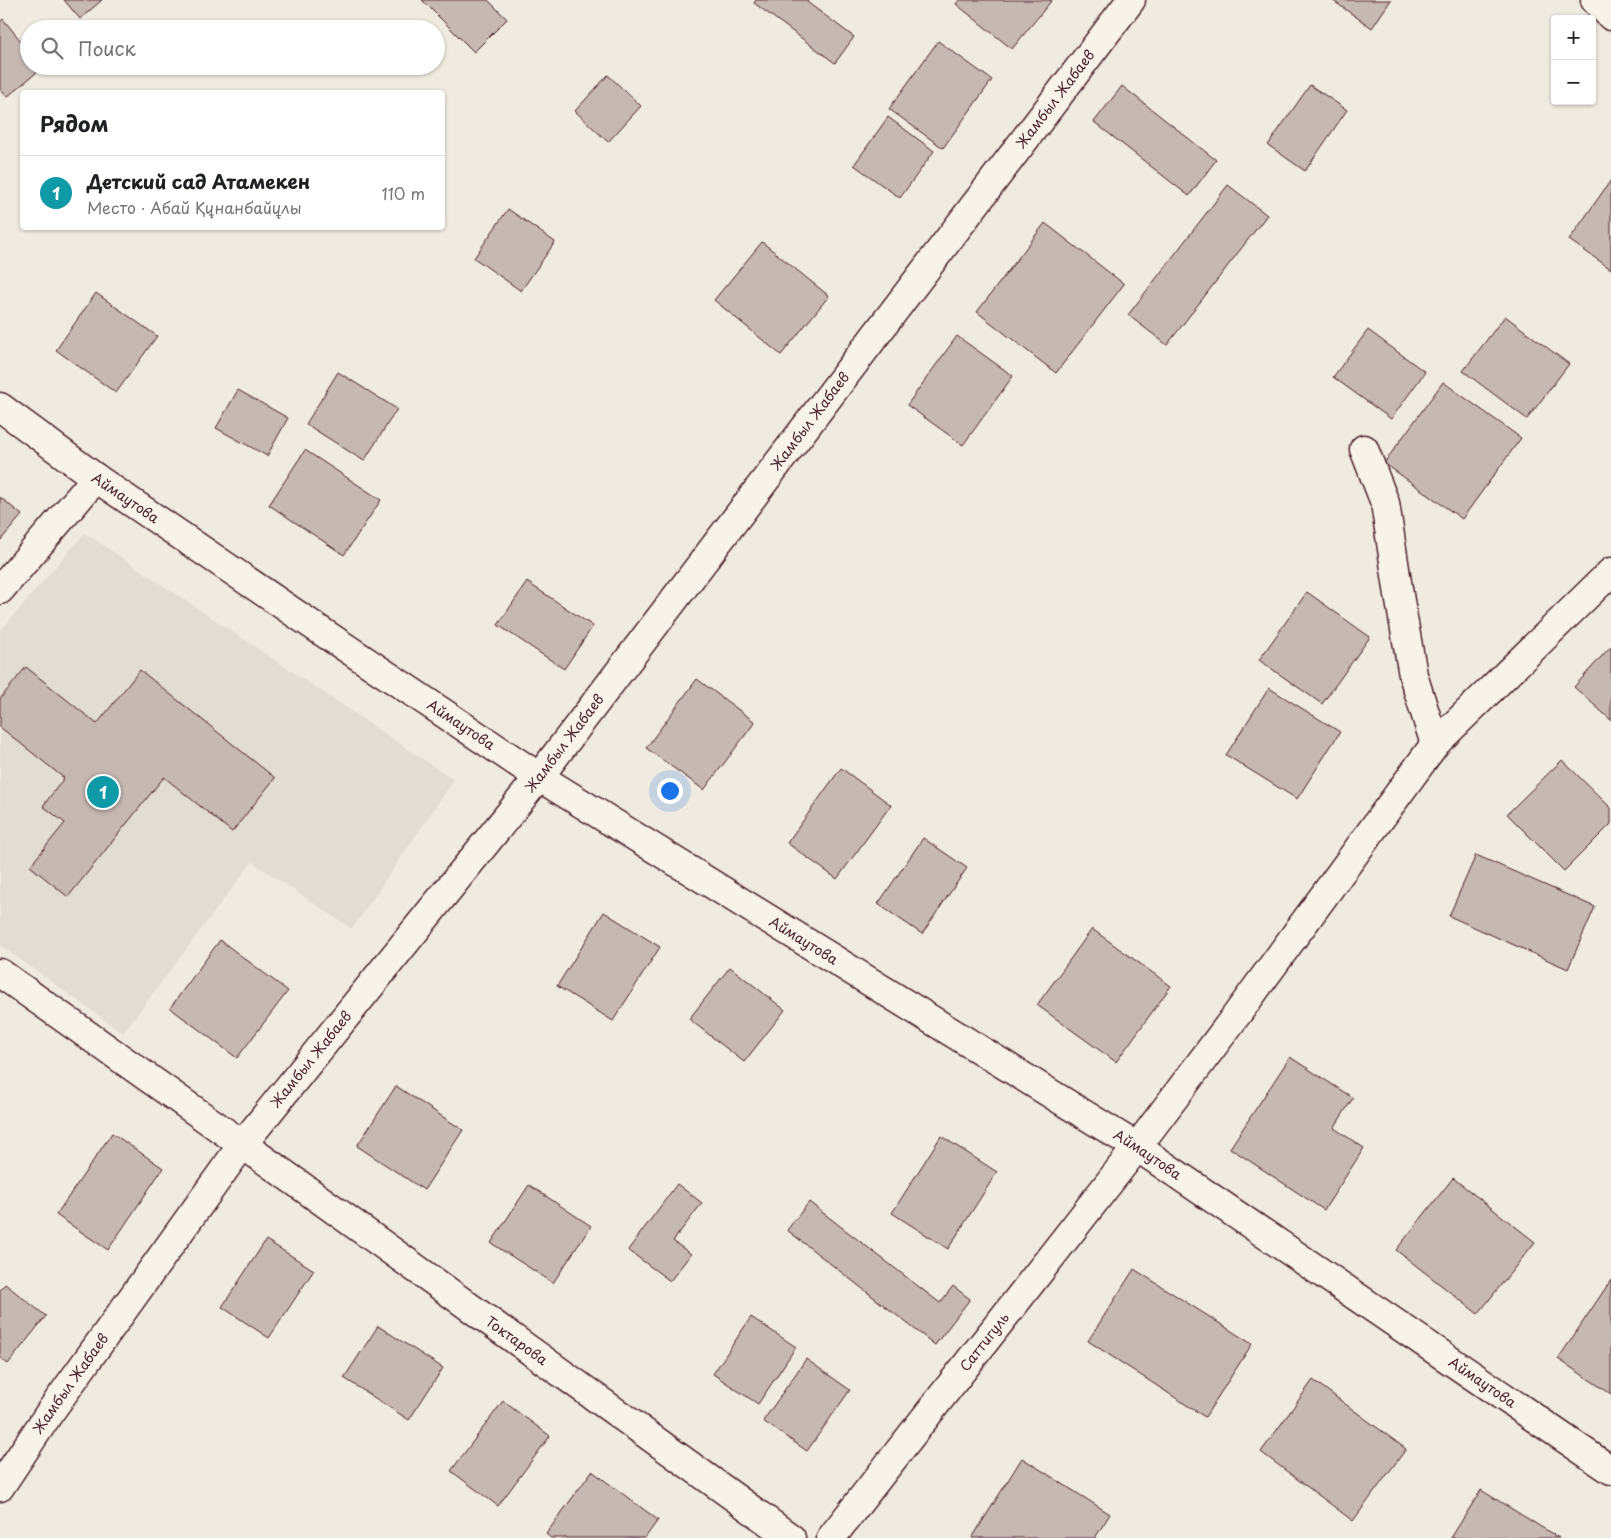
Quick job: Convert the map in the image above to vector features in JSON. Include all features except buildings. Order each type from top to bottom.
[{"type":"street","name":"Жамбыл Жабаев","points":[[0,1487],[50,1412],[242,1145],[539,776],[1131,0]]},
{"type":"street","points":[[1595,0],[1611,16]]},
{"type":"street","name":"Аймаутова","points":[[0,407],[96,478],[321,632],[539,776],[1137,1147],[1611,1470]]},
{"type":"street","points":[[1364,449],[1385,503],[1413,675],[1435,744]]},
{"type":"street","points":[[0,590],[96,478]]},
{"type":"street","name":"Саттигуль","points":[[831,1538],[1137,1147],[1238,1013],[1435,744],[1611,572]]},
{"type":"street","name":"Токтарова","points":[[0,973],[305,1189],[791,1538]]},
{"type":"shaded area","points":[[85,533],[454,780],[352,929],[252,862],[123,1033],[0,945],[0,631]]},
{"type":"place","name":"Детский сад Атамекен","points":[[103,792]]}]
